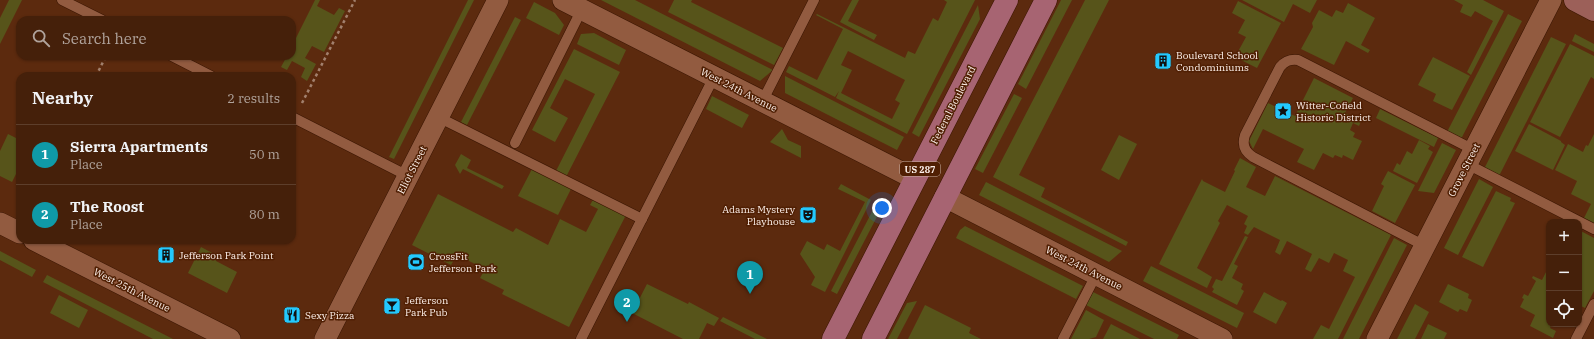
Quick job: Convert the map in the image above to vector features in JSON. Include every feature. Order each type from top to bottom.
[{"type":"main road","name":"Federal Boulevard","points":[[833,339],[1007,0]]},
{"type":"main road","name":"US 287","points":[[873,339],[1046,0]]},
{"type":"street","name":"Eliot Street","points":[[325,339],[498,0]]},
{"type":"street","name":"West 24th Avenue","points":[[564,0],[915,179]]},
{"type":"street","name":"Grove Street","points":[[1377,339],[1551,0]]},
{"type":"street","points":[[1575,0],[1594,10]]},
{"type":"street","name":"West 24th Avenue","points":[[945,197],[1222,339]]},
{"type":"street","points":[[0,223],[16,231]]},
{"type":"street","name":"West 25th Avenue","points":[[42,244],[230,339]]},
{"type":"lane","points":[[62,0],[94,16]]},
{"type":"lane","points":[[762,102],[814,0]]},
{"type":"lane","points":[[515,143],[582,9]]},
{"type":"lane","points":[[1425,246],[1248,154],[1244,145],[1245,134],[1280,67],[1287,61],[1292,59],[1298,60],[1594,229]]},
{"type":"lane","points":[[180,60],[204,72]]},
{"type":"lane","points":[[581,339],[714,77]]},
{"type":"lane","points":[[438,117],[642,220]]},
{"type":"lane","points":[[296,120],[408,176]]},
{"type":"lane","points":[[1063,339],[1096,275]]},
{"type":"lane","points":[[1576,339],[1593,310]]},
{"type":"path","points":[[296,112],[355,0]]},
{"type":"path","points":[[98,72],[104,60]]},
{"type":"shaded area","points":[[9,0],[22,0],[0,44],[0,18]]},
{"type":"shaded area","points":[[315,0],[320,0],[317,6],[334,15],[339,8],[345,11],[324,52],[312,46],[305,58],[316,64],[307,81],[301,77],[305,68],[292,61],[287,70],[281,67],[285,60],[296,60],[296,38]]},
{"type":"shaded area","points":[[468,0],[474,0],[394,159],[389,157]]},
{"type":"shaded area","points":[[601,0],[635,0],[773,70],[760,81]]},
{"type":"shaded area","points":[[674,0],[692,0],[691,2],[783,48],[774,65],[668,12]]},
{"type":"shaded area","points":[[852,0],[859,0],[848,21],[877,35],[874,40],[840,22]]},
{"type":"shaded area","points":[[944,0],[975,0],[907,134],[836,98],[839,91],[835,97],[786,72],[789,66],[817,80],[843,29],[816,15],[817,14],[905,58],[908,51],[915,54],[933,18],[938,21],[947,2]],"holes":[[[848,51],[905,80],[895,100],[900,103],[892,119],[841,93],[852,70],[841,65]]]},
{"type":"shaded area","points":[[1061,0],[1072,0],[1026,89],[1018,84]]},
{"type":"shaded area","points":[[1085,0],[1109,0],[1019,175],[1045,188],[1041,197],[1128,242],[1126,246],[993,177]]},
{"type":"shaded area","points":[[1242,0],[1317,0],[1310,13],[1293,4],[1284,22]]},
{"type":"shaded area","points":[[1454,0],[1483,0],[1504,11],[1471,75],[1467,72],[1493,21],[1475,11],[1471,17],[1460,12],[1463,5]]},
{"type":"shaded area","points":[[1238,1],[1281,23],[1257,68],[1235,57],[1246,37],[1238,33],[1245,20],[1232,13]]},
{"type":"shaded area","points":[[534,2],[555,13],[564,25],[559,35],[526,18]]},
{"type":"shaded area","points":[[1348,3],[1375,18],[1361,45],[1370,50],[1368,53],[1346,41],[1334,65],[1301,49],[1313,27],[1312,23],[1319,10],[1332,17],[1336,10],[1343,13]]},
{"type":"shaded area","points":[[978,5],[980,19],[919,137],[912,133]]},
{"type":"shaded area","points":[[1508,14],[1522,21],[1461,139],[1447,132]]},
{"type":"shaded area","points":[[515,17],[521,20],[467,125],[461,122]]},
{"type":"shaded area","points":[[594,33],[626,50],[619,65],[577,44],[581,34]]},
{"type":"shaded area","points":[[1575,34],[1594,44],[1594,52],[1572,41]]},
{"type":"shaded area","points":[[1551,37],[1566,44],[1499,176],[1484,169]]},
{"type":"shaded area","points":[[1570,44],[1594,56],[1594,79],[1591,77],[1560,137],[1530,122]]},
{"type":"shaded area","points":[[574,49],[620,72],[566,177],[556,171],[595,94],[565,79],[550,108],[568,118],[555,142],[532,130]]},
{"type":"shaded area","points":[[1433,57],[1470,76],[1452,110],[1433,101],[1436,94],[1418,85]]},
{"type":"shaded area","points":[[785,76],[904,137],[897,150],[785,93]]},
{"type":"shaded area","points":[[1314,78],[1353,98],[1345,113],[1361,121],[1359,126],[1353,123],[1350,130],[1355,133],[1353,137],[1362,141],[1353,160],[1343,155],[1342,158],[1335,155],[1333,158],[1323,153],[1314,170],[1297,162],[1304,149],[1263,129],[1253,149],[1249,141],[1268,103],[1295,116]]},
{"type":"shaded area","points":[[1014,94],[1022,98],[983,173],[975,169]]},
{"type":"shaded area","points":[[712,96],[749,115],[742,128],[706,109]]},
{"type":"shaded area","points":[[1380,109],[1438,138],[1434,147],[1376,118]]},
{"type":"shaded area","points":[[1529,124],[1561,141],[1565,145],[1553,170],[1515,151]]},
{"type":"shaded area","points":[[782,129],[788,140],[801,146],[801,158],[770,142]]},
{"type":"shaded area","points":[[8,134],[16,138],[16,174],[12,182],[0,176],[0,151]]},
{"type":"shaded area","points":[[1594,134],[1594,225],[1583,220],[1591,204],[1571,194],[1577,181],[1555,170],[1568,144],[1583,152]]},
{"type":"shaded area","points":[[1119,135],[1137,144],[1119,180],[1101,170]]},
{"type":"shaded area","points":[[1419,140],[1430,146],[1428,149],[1433,152],[1417,183],[1393,171],[1397,163],[1400,165],[1407,151],[1412,154]]},
{"type":"shaded area","points":[[1442,143],[1456,150],[1434,193],[1418,191]]},
{"type":"shaded area","points":[[461,154],[471,160],[467,168],[504,186],[502,189],[463,169],[460,174],[455,165]]},
{"type":"shaded area","points":[[1240,158],[1256,167],[1246,187],[1265,196],[1275,176],[1391,235],[1338,339],[1313,339],[1321,325],[1329,329],[1355,277],[1343,271],[1348,260],[1334,253],[1329,263],[1319,258],[1311,272],[1305,269],[1312,254],[1287,241],[1280,255],[1275,252],[1280,240],[1254,227],[1248,235],[1244,233],[1247,226],[1244,224],[1248,216],[1227,205],[1218,221],[1220,223],[1197,268],[1212,277],[1207,288],[1159,264],[1202,179],[1203,181],[1225,192]]},
{"type":"shaded area","points":[[532,169],[571,189],[558,215],[518,196]]},
{"type":"shaded area","points":[[1388,171],[1415,185],[1395,223],[1372,211],[1384,186],[1381,184]]},
{"type":"shaded area","points":[[1479,179],[1493,187],[1458,255],[1444,248]]},
{"type":"shaded area","points":[[986,182],[1122,251],[1109,262],[979,195]]},
{"type":"shaded area","points":[[841,184],[871,200],[825,292],[811,285],[815,277],[800,254],[807,241],[824,250],[827,244],[840,251],[865,202],[838,189]]},
{"type":"shaded area","points":[[1496,191],[1511,198],[1510,201],[1515,203],[1483,267],[1462,257]]},
{"type":"shaded area","points":[[438,194],[513,232],[516,228],[548,245],[560,219],[586,232],[598,209],[590,205],[594,198],[626,215],[569,327],[502,294],[504,290],[480,278],[485,269],[457,255],[451,265],[412,245]]},
{"type":"shaded area","points":[[877,202],[883,205],[837,294],[831,291]]},
{"type":"shaded area","points":[[965,226],[1083,286],[1076,299],[956,238],[960,230]]},
{"type":"shaded area","points":[[1582,232],[1594,238],[1594,291],[1585,308],[1582,306]]},
{"type":"shaded area","points":[[1245,236],[1248,237],[1234,264],[1238,266],[1232,278],[1243,284],[1241,289],[1244,291],[1237,305],[1212,292],[1214,289],[1212,287],[1216,279],[1222,281]]},
{"type":"shaded area","points":[[1394,238],[1407,245],[1359,339],[1343,339]]},
{"type":"shaded area","points":[[201,247],[218,256],[216,261],[237,272],[227,293],[188,273]]},
{"type":"shaded area","points":[[0,251],[36,270],[32,277],[0,260]]},
{"type":"shaded area","points":[[1151,266],[1244,313],[1237,328],[1143,281]]},
{"type":"shaded area","points":[[1546,272],[1546,327],[1550,327],[1556,331],[1553,338],[1530,326],[1535,315],[1520,307],[1524,299],[1522,298],[1524,294],[1528,296],[1536,281],[1532,278],[1533,276],[1542,280]]},
{"type":"shaded area","points":[[47,275],[173,339],[153,339],[43,282]]},
{"type":"shaded area","points":[[647,284],[688,304],[689,302],[719,318],[714,326],[707,323],[699,339],[683,339],[632,313]]},
{"type":"shaded area","points":[[1448,284],[1469,294],[1468,298],[1472,300],[1467,312],[1460,309],[1458,312],[1439,302]]},
{"type":"shaded area","points":[[1093,292],[1179,335],[1177,339],[1154,339],[1086,305]]},
{"type":"shaded area","points":[[1264,292],[1287,303],[1276,324],[1253,312]]},
{"type":"shaded area","points":[[59,295],[88,310],[79,328],[50,313]]},
{"type":"shaded area","points":[[917,301],[897,339],[888,339],[907,303]]},
{"type":"shaded area","points":[[1415,304],[1429,312],[1415,339],[1397,339]]},
{"type":"shaded area","points":[[925,305],[971,328],[969,333],[981,339],[908,339]]},
{"type":"shaded area","points":[[1086,310],[1104,320],[1096,337],[1089,339],[1071,339]]},
{"type":"shaded area","points":[[723,317],[767,339],[755,339],[720,321]]},
{"type":"shaded area","points":[[1111,324],[1140,339],[1103,339]]},
{"type":"shaded area","points":[[1428,324],[1447,333],[1444,339],[1421,339]]},
{"type":"place","name":"Boulevard School Condominiums","points":[[1163,61]]},
{"type":"place","name":"Witter-Cofield Historic District","points":[[1283,111]]},
{"type":"place","name":"Adams Mystery Playhouse","points":[[808,215]]},
{"type":"place","name":"Jefferson Park Point","points":[[166,255]]},
{"type":"place","name":"CrossFit Jefferson Park","points":[[416,262]]},
{"type":"place","name":"Sierra Apartments","points":[[750,294]]},
{"type":"place","name":"Jefferson Park Pub","points":[[392,306]]},
{"type":"place","name":"Sexy Pizza","points":[[292,315]]},
{"type":"place","name":"The Roost","points":[[627,322]]}]
